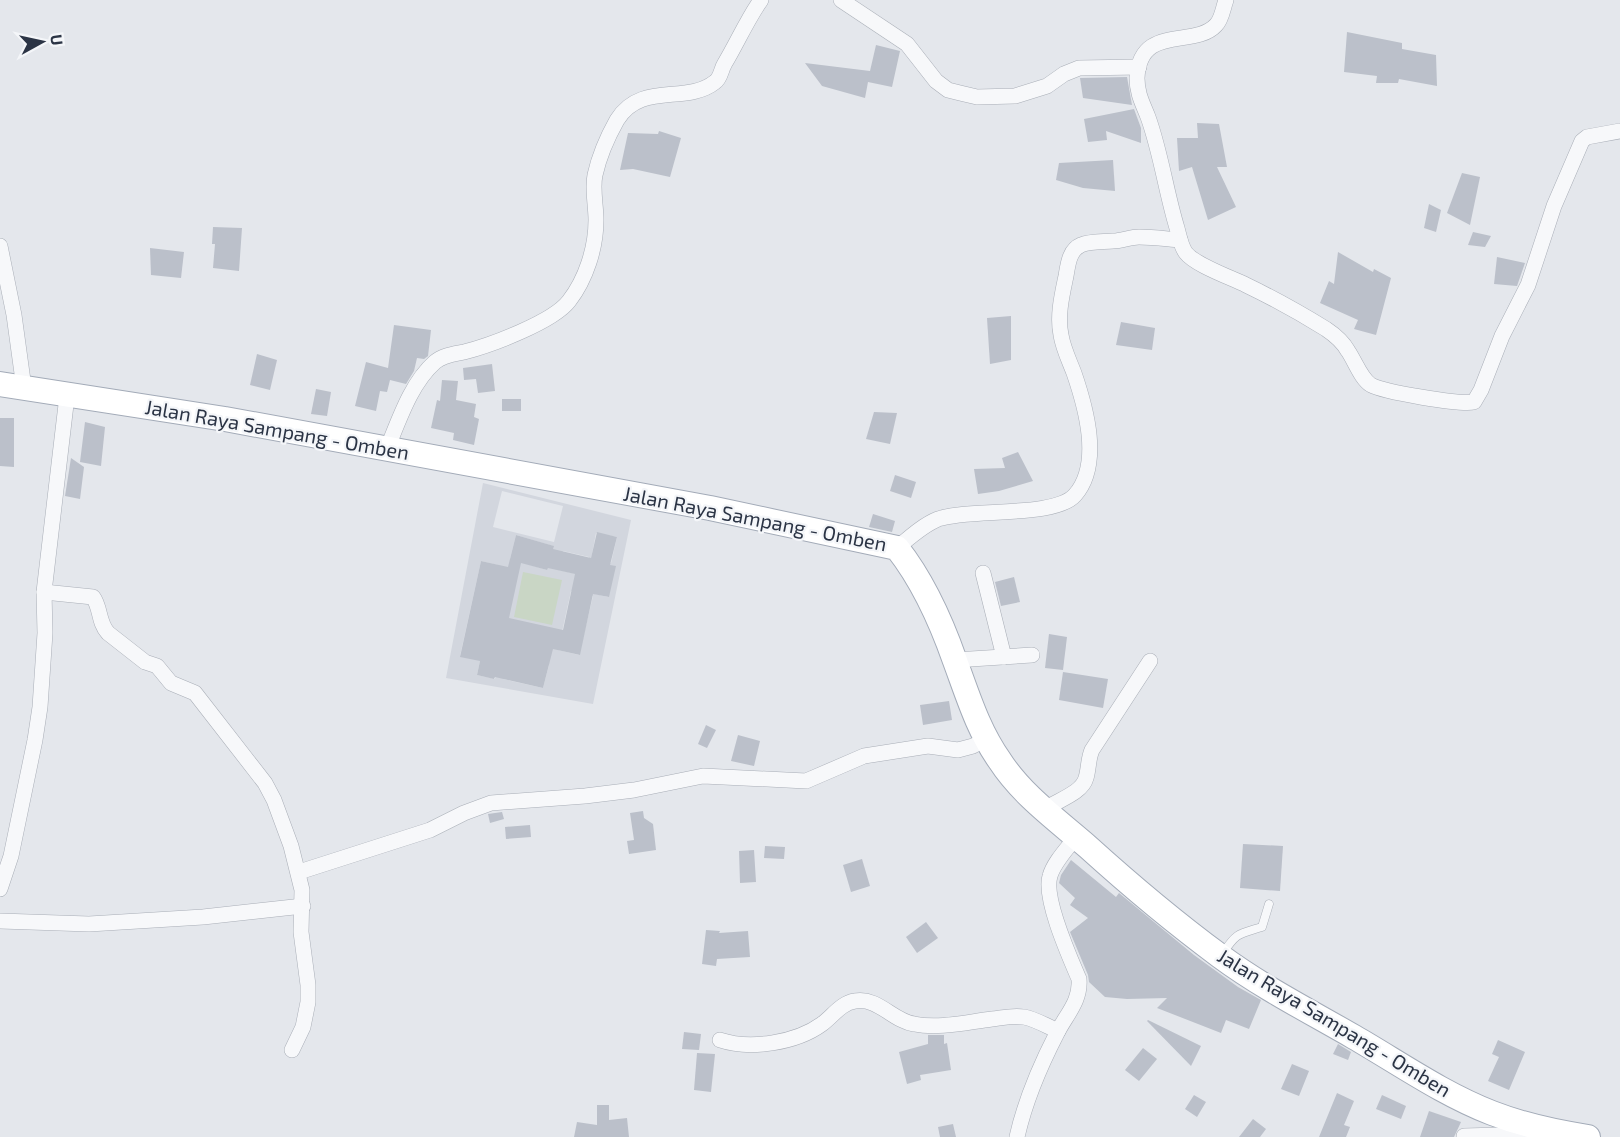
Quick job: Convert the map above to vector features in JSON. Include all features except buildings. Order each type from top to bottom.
[{"type":"main road","name":"Jalan Raya Sampang - Omben","points":[[0,384],[225,419],[710,508],[897,548],[922,584],[955,660],[970,705],[986,739],[1016,782],[1123,879],[1221,957],[1300,1007],[1443,1090],[1506,1118],[1539,1128],[1578,1135]]},
{"type":"street","points":[[387,449],[412,393],[421,377],[436,360],[501,340],[562,309],[570,300],[591,258],[596,222],[595,176],[618,119],[631,105],[644,99],[665,94],[699,91],[718,80],[724,64],[761,0]]},
{"type":"street","points":[[841,0],[907,44],[936,81],[948,90],[977,97],[1015,96],[1030,93],[1079,68],[1139,66]]},
{"type":"street","points":[[1226,0],[1216,25],[1206,33],[1170,39],[1155,45],[1145,53],[1139,66],[1139,97],[1148,117],[1180,240],[1190,257],[1298,312],[1333,334],[1348,350],[1366,381],[1372,385],[1401,393],[1474,402],[1502,336],[1528,285],[1554,206],[1582,141],[1587,137],[1620,131]]},
{"type":"street","points":[[897,548],[938,519],[1055,506],[1068,501],[1076,494],[1087,470],[1089,454],[1088,427],[1082,399],[1060,332],[1063,290],[1071,254],[1080,245],[1089,243],[1141,237],[1180,240]]},
{"type":"street","points":[[0,246],[14,315],[24,388]]},
{"type":"street","points":[[0,889],[11,856],[37,729],[45,633],[44,592],[67,396]]},
{"type":"street","points":[[983,573],[1004,657]]},
{"type":"street","points":[[44,592],[93,597],[108,633],[145,662],[157,666],[174,685],[195,693],[265,783],[284,823],[299,872],[303,906],[301,932],[308,1002],[303,1027],[292,1050]]},
{"type":"street","points":[[955,660],[1032,655]]},
{"type":"street","points":[[1045,809],[1081,789],[1086,778],[1092,750],[1150,661]]},
{"type":"street","points":[[299,872],[430,830],[491,803],[634,790],[703,776],[806,781],[864,756],[928,746],[958,750],[986,739]]},
{"type":"street","points":[[1017,1137],[1035,1080],[1058,1031],[1077,1000],[1080,989],[1079,980],[1058,924],[1048,882],[1054,866],[1076,837]]},
{"type":"street","points":[[0,921],[89,924],[303,906]]},
{"type":"street","points":[[720,1040],[744,1044],[793,1039],[807,1034],[845,1004],[860,1000],[868,1001],[910,1024],[934,1025],[1023,1016],[1058,1031]]},
{"type":"street","points":[[1464,1136],[1578,1135]]},
{"type":"lane","points":[[1221,957],[1238,934],[1245,930],[1262,927],[1269,904]]},
{"type":"shaded area","points":[[483,483],[631,520],[593,704],[446,678]],"holes":[[[502,491],[563,506],[554,542],[493,527]],[[596,533],[617,537],[611,563],[591,559]],[[516,535],[553,546],[547,570],[510,559]],[[563,551],[589,557],[585,576],[559,570]],[[481,561],[498,565],[460,657]],[[615,566],[608,597],[586,592]],[[571,591],[593,596],[579,655],[558,650]],[[485,638],[503,642],[495,679],[477,675]],[[549,665],[543,688],[503,679]]]},
{"type":"green space","points":[[523,572],[562,580],[552,625],[514,617]]}]
